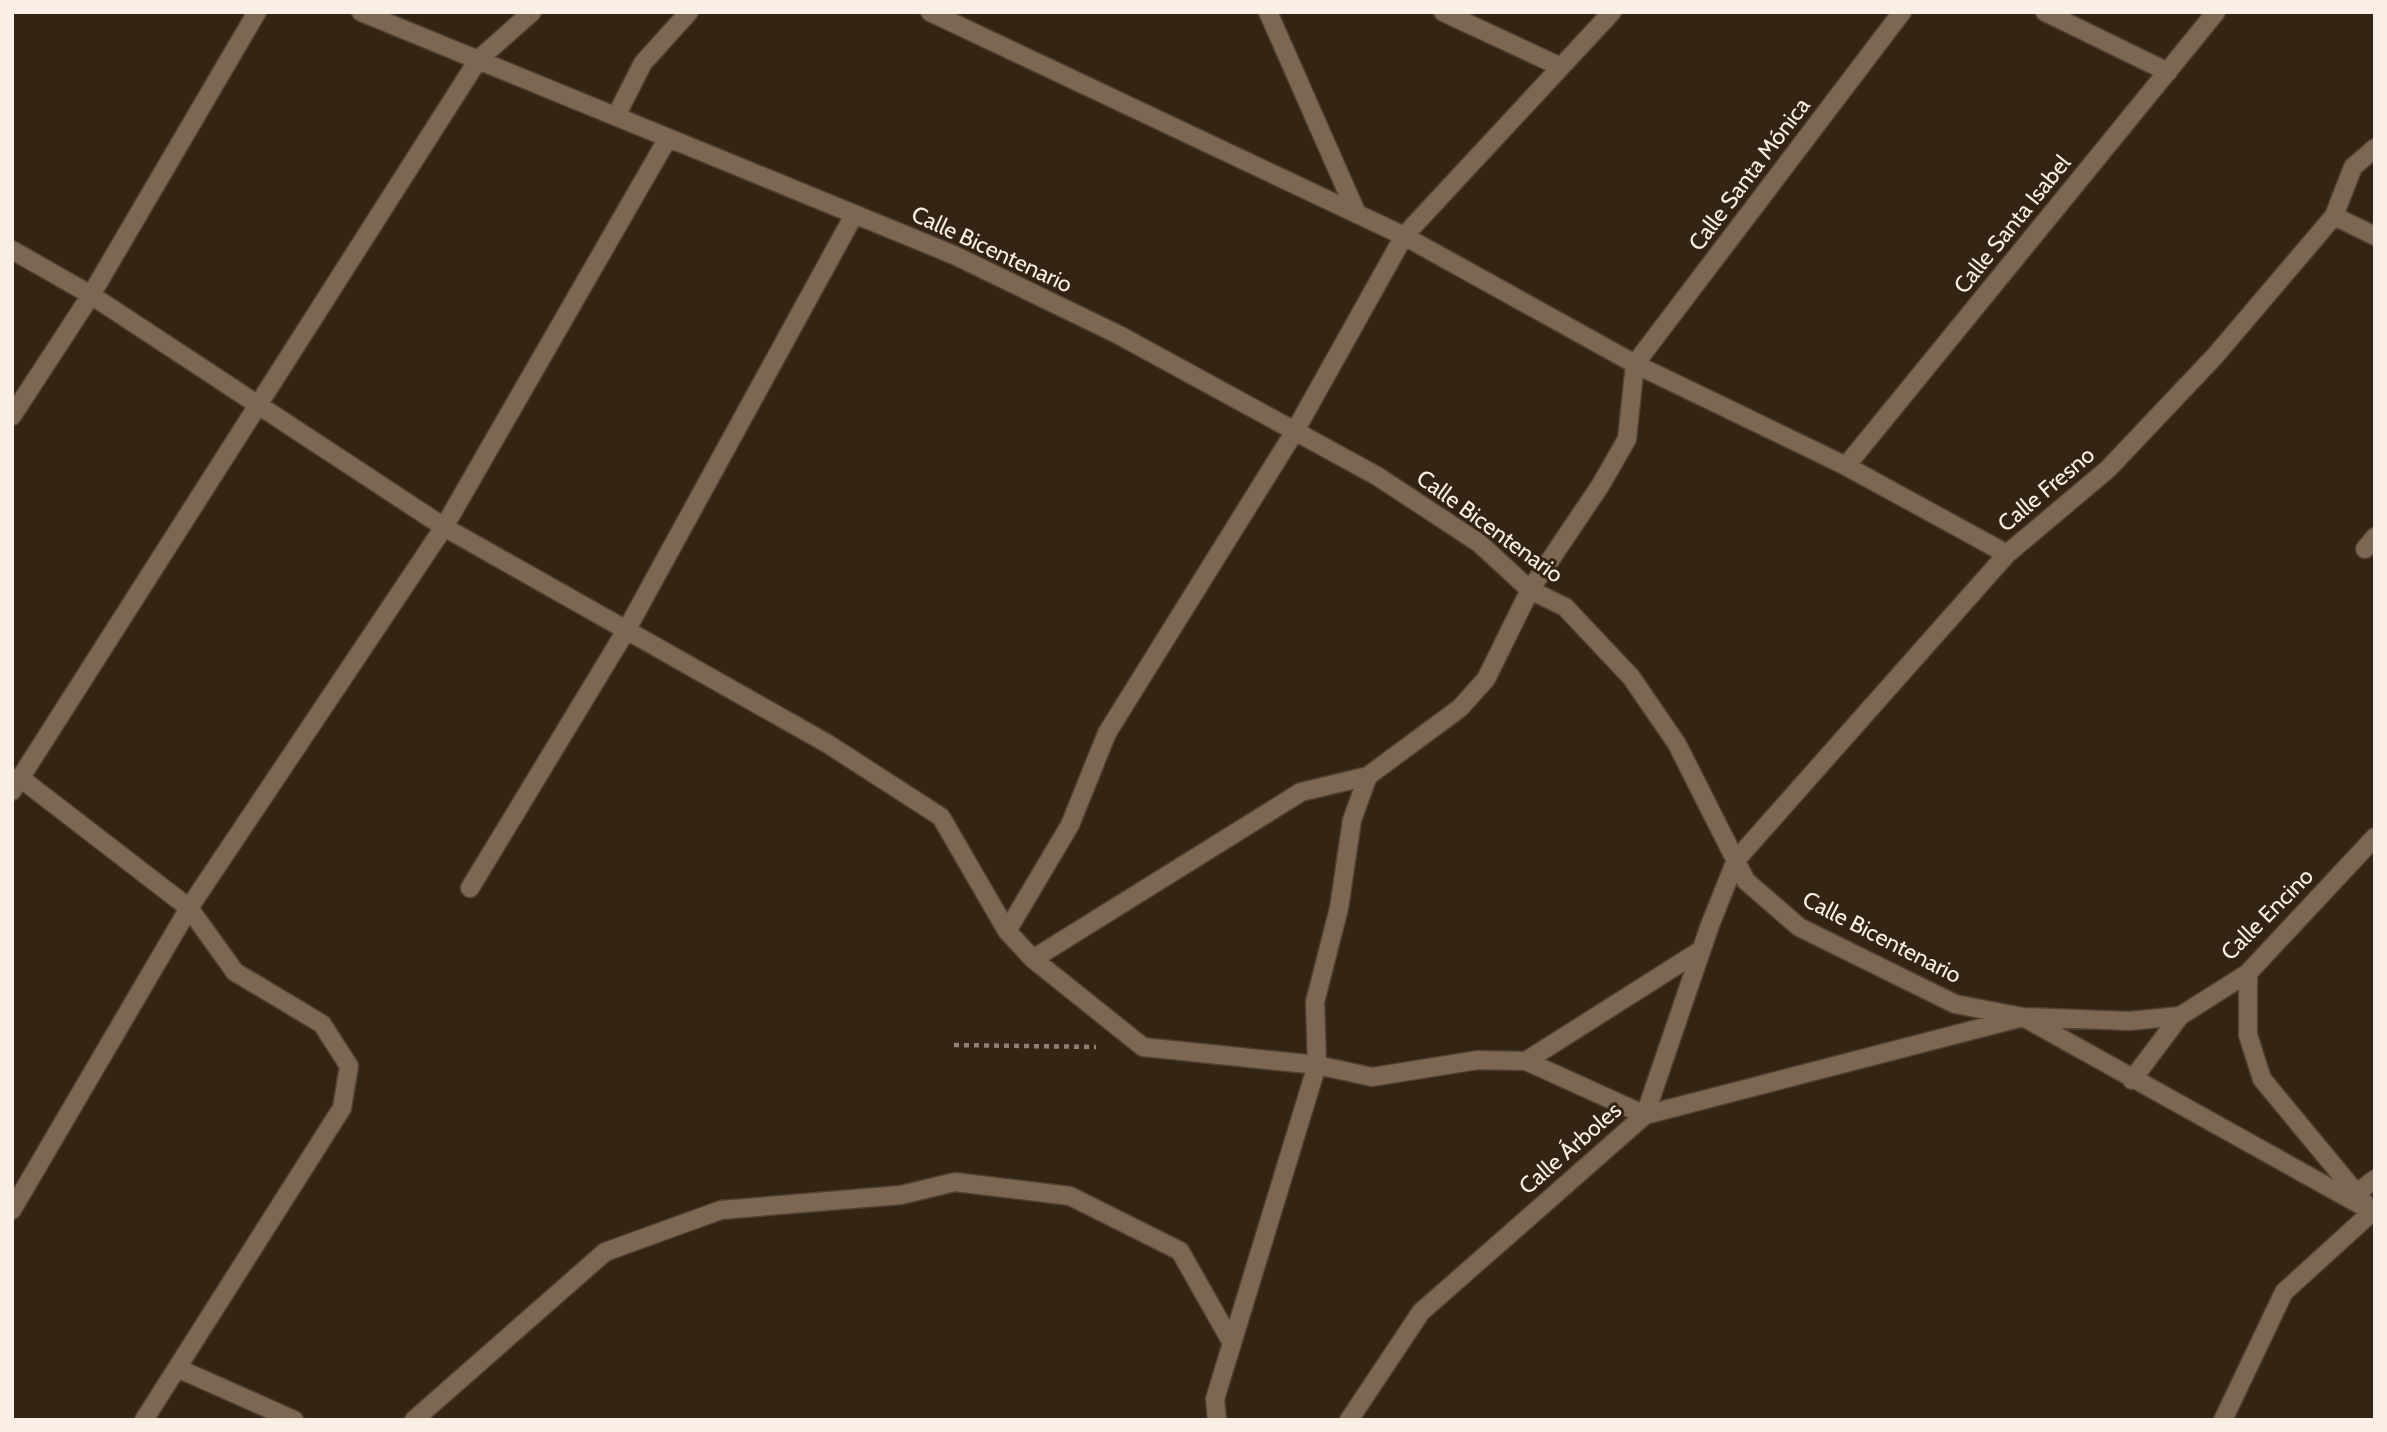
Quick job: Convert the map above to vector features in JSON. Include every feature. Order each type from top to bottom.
[{"type":"street","points":[[12,416],[91,295],[257,12]]},
{"type":"street","name":"Calle Bicentenario","points":[[361,12],[954,255],[1107,330],[1377,476],[1479,543],[1530,590],[1564,607],[1631,677],[1677,744],[1746,881],[1799,927],[1955,1004],[2023,1017],[2132,1080],[2374,1212]]},
{"type":"street","points":[[145,1420],[342,1108],[349,1066],[323,1024],[235,972],[189,908],[16,784],[478,60],[532,12]]},
{"type":"street","points":[[615,117],[643,63],[689,12]]},
{"type":"street","points":[[930,12],[1404,236],[1636,365],[1846,466],[2007,554]]},
{"type":"street","points":[[1268,12],[1357,214]]},
{"type":"street","points":[[1443,12],[1561,67]]},
{"type":"street","points":[[1007,931],[1070,825],[1107,733],[1295,430],[1404,236],[1612,12]]},
{"type":"street","name":"Calle Santa Mónica","points":[[1636,365],[1902,12]]},
{"type":"street","points":[[2045,12],[2168,72]]},
{"type":"street","name":"Calle Santa Isabel","points":[[1846,466],[2216,12]]},
{"type":"street","points":[[12,1210],[189,908],[444,527],[668,138]]},
{"type":"street","name":"Calle Fresno","points":[[1736,860],[2007,554],[2108,470],[2215,356],[2334,216],[2353,167],[2375,148]]},
{"type":"street","points":[[470,888],[627,629],[854,215]]},
{"type":"street","points":[[2334,216],[2375,236]]},
{"type":"street","points":[[12,250],[91,295],[444,527],[828,744],[941,817],[1007,931],[1033,958],[1143,1047],[1317,1065],[1372,1077],[1478,1060],[1526,1061],[1645,1115],[2023,1017],[2129,1020],[2180,1016]]},
{"type":"street","points":[[1033,958],[1301,792],[1368,776],[1460,708],[1486,679],[1530,590],[1600,486],[1627,439],[1636,365]]},
{"type":"street","points":[[1217,1420],[1215,1399],[1317,1065],[1315,1002],[1339,908],[1352,820],[1368,776]]},
{"type":"street","name":"Calle Encino","points":[[2132,1080],[2180,1016],[2248,973],[2375,837]]},
{"type":"street","name":"Calle Árboles","points":[[1349,1420],[1422,1311],[1645,1115],[1701,950],[1736,860]]},
{"type":"street","points":[[1526,1061],[1701,950]]},
{"type":"street","points":[[2224,1420],[2284,1292],[2374,1212],[2262,1079],[2248,1035],[2248,973]]},
{"type":"street","points":[[2357,1193],[2375,1179]]},
{"type":"street","points":[[414,1420],[605,1252],[721,1210],[901,1195],[955,1182],[1070,1196],[1180,1251],[1232,1343]]},
{"type":"street","points":[[177,1368],[294,1420]]},
{"type":"path","points":[[954,1045],[1143,1047]]}]
